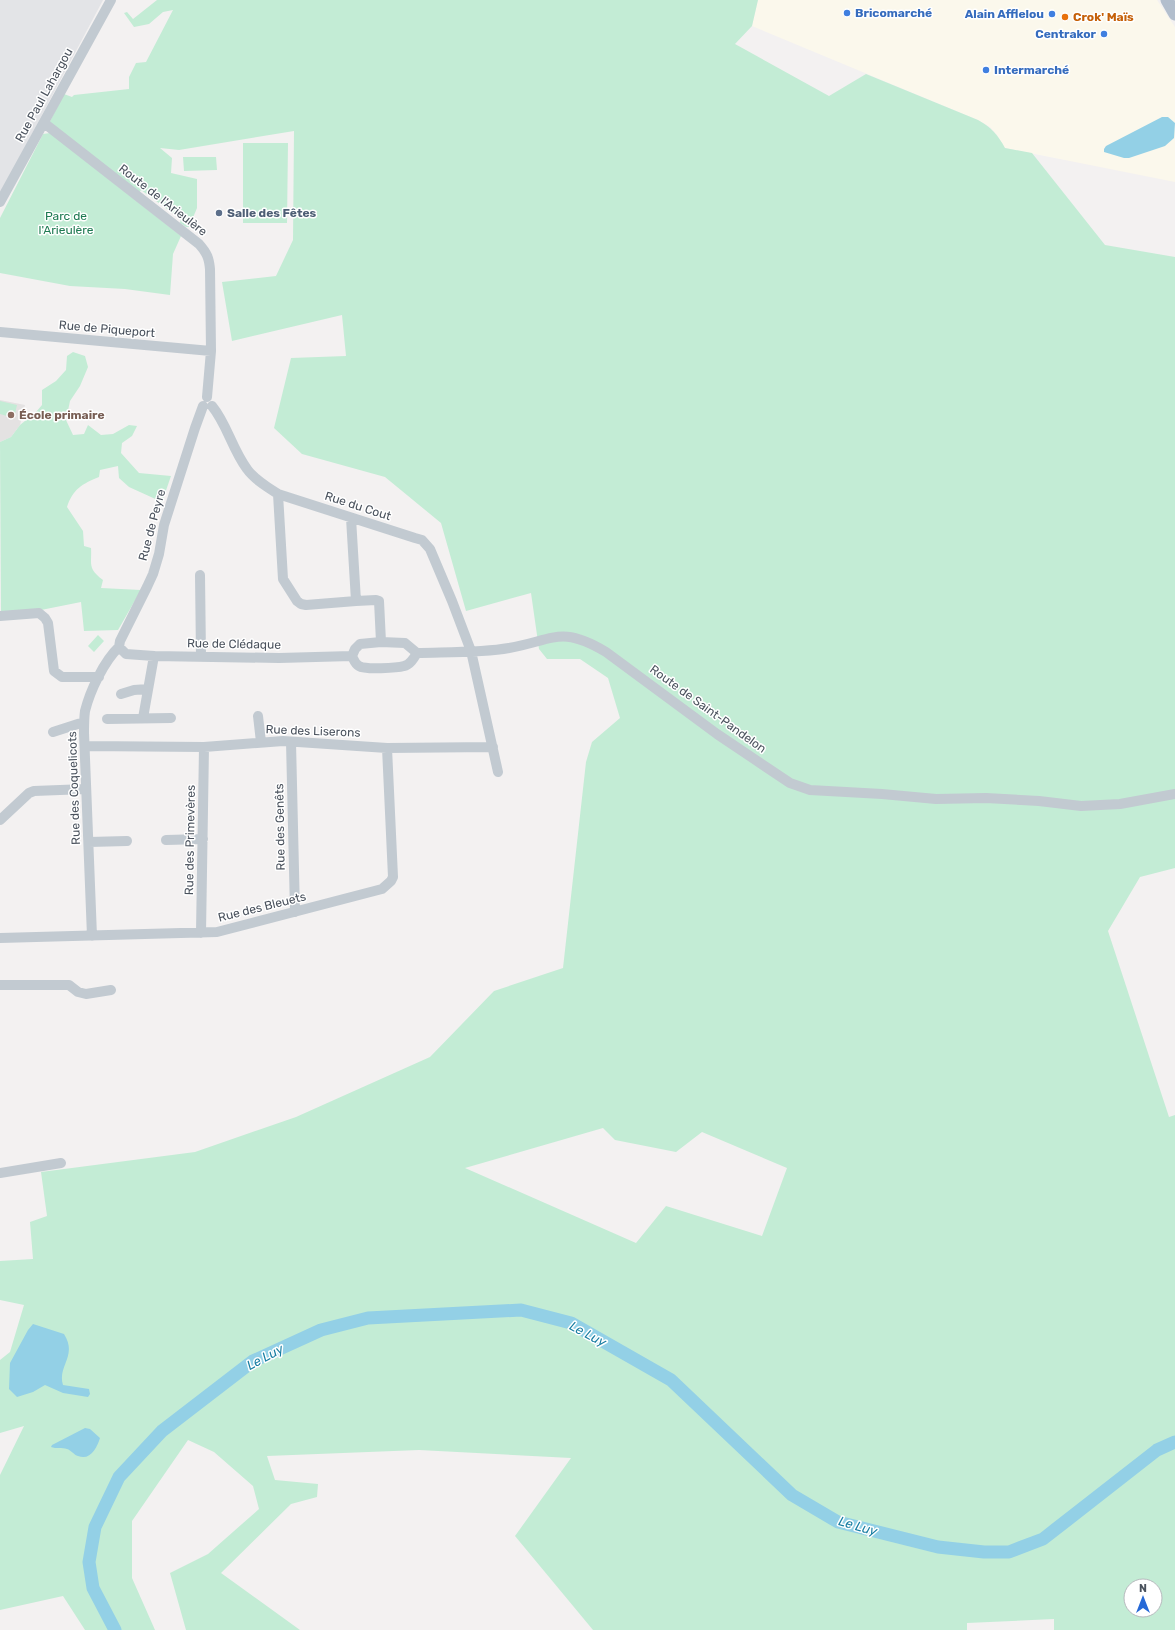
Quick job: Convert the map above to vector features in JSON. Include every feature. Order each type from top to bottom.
[{"type":"main road","points":[[1167,0],[1175,14]]},
{"type":"street","name":"Rue Paul Lahargou","points":[[0,202],[111,0]]},
{"type":"street","name":"Route de l'Arieulère","points":[[44,123],[199,244],[206,252],[209,258],[210,270],[211,351]]},
{"type":"street","name":"Rue de Piqueport","points":[[0,332],[211,351]]},
{"type":"street","name":"Rue de Peyre","points":[[120,647],[120,641],[148,587],[153,574],[159,554],[164,525],[195,428],[207,403],[211,351]]},
{"type":"street","name":"Rue du Cout","points":[[207,403],[220,415],[248,470],[278,494],[415,538],[427,544],[452,601],[471,651],[498,772]]},
{"type":"street","points":[[278,494],[283,579],[297,601],[306,605],[379,601],[381,642]]},
{"type":"street","points":[[351,518],[356,602]]},
{"type":"street","points":[[200,575],[201,656]]},
{"type":"street","points":[[0,616],[40,614],[48,623],[54,670],[62,677],[99,677]]},
{"type":"street","name":"Route de Saint-Pandelon","points":[[471,651],[508,648],[558,636],[582,640],[606,652],[718,734],[766,767],[796,786],[810,790],[936,799],[986,798],[1039,801],[1081,806],[1105,806],[1175,794]]},
{"type":"street","points":[[417,653],[410,663],[404,666],[368,668],[361,667],[356,664],[352,656],[355,649],[360,644],[381,642],[405,643],[417,653],[471,651]]},
{"type":"street","name":"Rue de Clédaque","points":[[120,647],[126,654],[154,656],[279,658],[352,656]]},
{"type":"street","name":"Rue des Coquelicots","points":[[92,936],[84,722],[86,711],[99,677],[108,661],[120,647]]},
{"type":"street","points":[[143,718],[154,656]]},
{"type":"street","points":[[121,694],[134,690],[148,689]]},
{"type":"street","points":[[258,716],[261,742]]},
{"type":"street","points":[[107,719],[171,718]]},
{"type":"street","points":[[53,732],[84,722]]},
{"type":"street","name":"Rue des Liserons","points":[[85,746],[204,747],[261,742],[291,742],[387,748],[493,747]]},
{"type":"street","name":"Rue des Genêts","points":[[291,742],[295,912]]},
{"type":"street","name":"Rue des Primevères","points":[[201,933],[204,747]]},
{"type":"street","name":"Rue des Bleuets","points":[[0,938],[217,932],[382,889],[391,881],[392,876],[387,748]]},
{"type":"street","points":[[0,820],[29,793],[34,791],[86,789]]},
{"type":"street","points":[[166,840],[203,839]]},
{"type":"street","points":[[89,842],[127,841]]},
{"type":"street","points":[[0,985],[69,984],[78,992],[86,994],[111,990]]},
{"type":"street","points":[[0,1173],[61,1163]]},
{"type":"shaded area","points":[[0,0],[103,0],[0,194]]},
{"type":"shaded area","points":[[758,0],[1157,0],[1175,27],[1175,182],[1005,148],[990,127],[978,120],[752,26]]},
{"type":"shaded area","name":"École primaire","points":[[0,400],[25,405],[20,425],[11,437],[0,442]]},
{"type":"green space","points":[[157,0],[758,0],[752,26],[735,44],[829,96],[866,74],[978,120],[994,132],[1005,148],[1032,153],[1105,245],[1175,257],[1175,868],[1140,877],[1108,931],[1169,1117],[1175,1115],[1175,1630],[1054,1630],[1054,1619],[967,1623],[967,1630],[593,1630],[515,1536],[571,1458],[419,1450],[267,1456],[275,1480],[318,1484],[317,1497],[291,1504],[221,1573],[300,1630],[186,1630],[170,1573],[208,1554],[259,1509],[253,1486],[214,1452],[188,1440],[132,1521],[132,1578],[155,1630],[85,1630],[63,1596],[0,1610],[0,1475],[24,1426],[0,1433],[0,1360],[10,1352],[24,1305],[0,1300],[0,1261],[33,1259],[30,1222],[47,1216],[41,1172],[195,1152],[296,1117],[430,1057],[494,991],[563,968],[586,762],[592,742],[620,718],[608,678],[580,659],[547,659],[539,649],[531,593],[466,611],[441,523],[385,477],[302,454],[274,428],[291,358],[346,356],[342,315],[232,341],[222,282],[276,276],[293,240],[294,131],[179,150],[160,148],[172,158],[171,173],[197,179],[197,208],[189,227],[186,227],[180,223],[181,219],[141,190],[139,193],[49,123],[64,94],[72,97],[74,95],[129,89],[129,77],[136,63],[146,62],[173,10],[163,12],[149,24],[134,27],[124,13],[127,12],[133,19]],"holes":[[[603,1128],[615,1140],[676,1152],[702,1132],[787,1168],[762,1236],[666,1206],[636,1243],[465,1168]]]},
{"type":"green space","name":"Parc de l'Arieulère","points":[[50,133],[181,236],[173,254],[170,295],[125,289],[70,286],[0,273],[0,218],[43,134]]},
{"type":"green space","points":[[243,143],[288,143],[287,223],[243,223]]},
{"type":"green space","points":[[183,157],[216,157],[217,170],[184,171]]},
{"type":"green space","points":[[73,352],[85,356],[88,367],[80,386],[70,401],[66,420],[73,435],[84,434],[88,425],[101,435],[113,434],[129,425],[137,426],[132,436],[122,443],[121,453],[139,473],[171,476],[162,502],[129,487],[119,478],[118,466],[100,470],[99,477],[88,482],[75,491],[69,501],[67,507],[83,531],[84,546],[91,548],[92,569],[103,580],[101,588],[141,590],[118,630],[84,631],[81,602],[41,610],[1,614],[0,442],[11,437],[20,425],[42,405],[42,390],[56,381],[66,370],[67,356]]},
{"type":"green space","points":[[0,401],[17,405],[14,418],[0,414]]},
{"type":"green space","points":[[98,635],[104,641],[94,652],[88,646]]},
{"type":"water","points":[[1162,117],[1168,117],[1175,123],[1174,138],[1165,146],[1129,158],[1104,152],[1106,146]]},
{"type":"water","points":[[33,1324],[64,1334],[68,1342],[69,1349],[62,1378],[63,1385],[89,1389],[90,1394],[88,1397],[63,1393],[45,1385],[33,1392],[17,1397],[9,1389],[10,1363],[28,1330]]},
{"type":"water","points":[[85,1428],[90,1429],[100,1438],[95,1449],[86,1457],[77,1455],[67,1449],[51,1447],[52,1445]]},
{"type":"waterway","name":"Le Luy","points":[[115,1630],[93,1588],[89,1562],[95,1527],[119,1477],[162,1431],[253,1361],[321,1330],[368,1318],[521,1310],[571,1323],[671,1380],[792,1495],[838,1522],[938,1547],[984,1552],[1009,1552],[1043,1539],[1157,1450],[1175,1442]]},
{"type":"place","name":"Bricomarché","points":[[847,13]]},
{"type":"place","name":"Alain Afflelou","points":[[1052,14]]},
{"type":"place","name":"Crok' Maïs","points":[[1065,17]]},
{"type":"place","name":"Centrakor","points":[[1104,34]]},
{"type":"place","name":"Intermarché","points":[[986,70]]},
{"type":"place","name":"Salle des Fêtes","points":[[219,213]]},
{"type":"place","name":"École primaire","points":[[11,415]]}]
